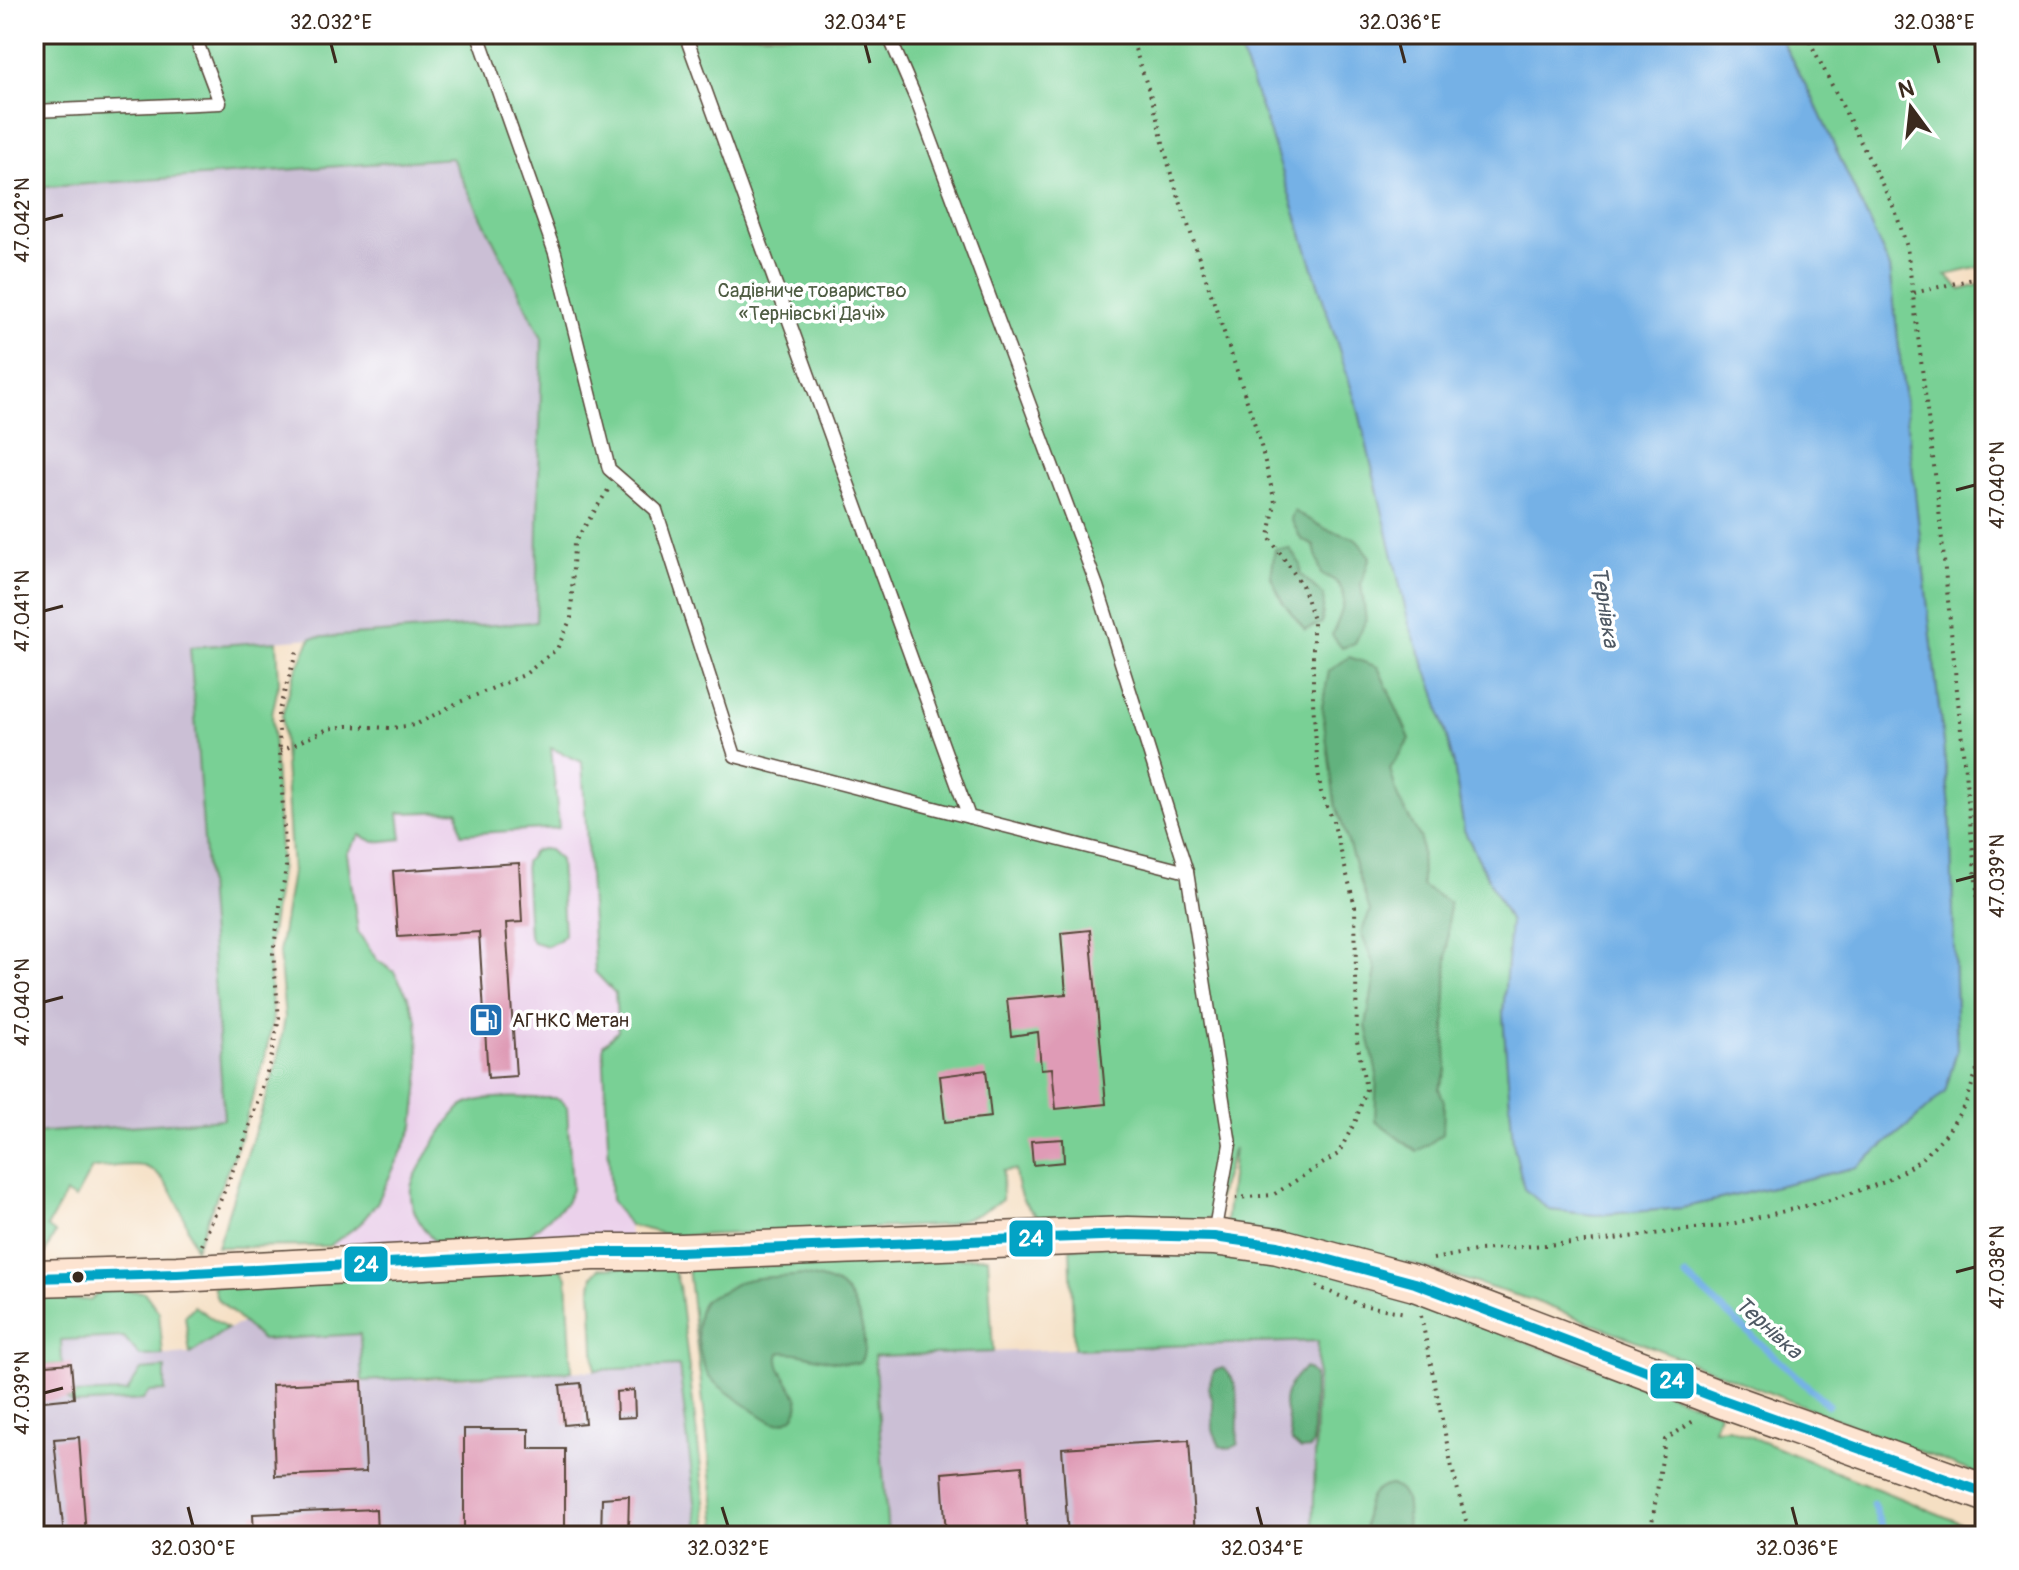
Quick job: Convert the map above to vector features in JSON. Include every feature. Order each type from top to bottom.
[{"type":"street","points":[[34,1278],[191,1273],[579,1252],[680,1252],[1128,1235],[1214,1237],[1278,1246],[1418,1287],[1985,1493]]},
{"type":"lane","points":[[34,111],[220,103],[194,34]]},
{"type":"lane","points":[[478,34],[555,253],[609,469],[656,510],[735,756],[1187,872]]},
{"type":"lane","points":[[685,34],[969,817]]},
{"type":"lane","points":[[888,34],[916,99],[1097,586],[1187,872],[1230,1144],[1214,1237]]},
{"type":"path","points":[[1130,34],[1153,103],[1171,174],[1258,434],[1275,502],[1269,537],[1302,585],[1313,620],[1313,702],[1321,792],[1333,821],[1355,906],[1357,1041],[1366,1089],[1356,1120],[1338,1154],[1273,1195],[1221,1199]]},
{"type":"path","points":[[1312,1283],[1320,1290],[1361,1305],[1418,1287],[1480,1250],[1598,1241],[1727,1225],[1830,1200],[1885,1182],[1919,1161],[1947,1133],[1966,1103],[1983,1052],[1979,911],[1914,293],[1907,247],[1895,210],[1806,34]]},
{"type":"path","points":[[1914,293],[1985,276]]},
{"type":"path","points":[[280,751],[328,729],[415,725],[455,704],[524,675],[557,649],[571,618],[574,543],[617,476]]},
{"type":"path","points":[[191,1273],[242,1148],[271,1060],[279,1018],[273,953],[286,867],[278,713],[298,647]]},
{"type":"path","points":[[1418,1287],[1452,1468],[1470,1536]]},
{"type":"path","points":[[1650,1536],[1665,1440],[1711,1409],[1720,1399]]},
{"type":"shaded area","points":[[453,158],[542,338],[536,622],[190,647],[224,1119],[34,1133],[34,188]]},
{"type":"shaded area","points":[[551,748],[602,771],[630,1238],[329,1246],[301,759]]},
{"type":"shaded area","points":[[414,1314],[417,1380],[679,1366],[699,1536],[34,1536],[34,1366],[61,1340],[124,1337],[140,1356],[190,1354],[227,1329],[242,1323]]},
{"type":"shaded area","points":[[1318,1340],[1313,1536],[888,1536],[874,1356]]},
{"type":"green space","name":"Садівниче товариство «Тернівські Дачі»","points":[[34,34],[1234,34],[1267,124],[1359,412],[1409,624],[1435,692],[1454,765],[1464,830],[1510,922],[1503,1015],[1513,1142],[1524,1188],[1550,1210],[1596,1215],[1682,1208],[1857,1167],[1945,1091],[1957,1050],[1950,807],[1890,268],[1813,99],[1778,34],[1985,34],[1985,266],[1946,275],[1961,290],[1985,283],[1985,1477],[1532,1300],[1415,1265],[1226,1225],[1234,1148],[1212,1216],[1206,1221],[1046,1223],[1023,1201],[1015,1170],[1003,1171],[1002,1200],[978,1214],[944,1225],[673,1236],[629,1225],[611,1200],[603,1045],[618,1031],[615,993],[595,972],[582,762],[551,748],[559,828],[461,834],[458,811],[399,813],[402,839],[374,842],[360,835],[347,853],[358,932],[377,960],[394,972],[417,1020],[420,1072],[414,1126],[377,1203],[360,1224],[329,1246],[217,1247],[277,1063],[285,1018],[279,953],[292,872],[282,716],[293,677],[311,638],[536,622],[542,338],[452,158],[34,188]]},
{"type":"green space","points":[[1294,511],[1328,530],[1355,538],[1370,557],[1361,584],[1366,620],[1355,643],[1342,648],[1332,635],[1342,608],[1342,592],[1332,579],[1321,574],[1314,546],[1301,539],[1291,519]]},
{"type":"green space","points":[[1275,549],[1290,549],[1301,565],[1300,574],[1324,596],[1322,623],[1305,630],[1282,601],[1271,577]]},
{"type":"green space","points":[[277,641],[279,682],[272,714],[281,865],[268,954],[273,1018],[265,1057],[238,1145],[195,1249],[183,1214],[163,1179],[143,1166],[132,1165],[92,1168],[75,1199],[66,1194],[47,1227],[55,1233],[45,1253],[34,1253],[34,1133],[224,1119],[190,647]]},
{"type":"green space","points":[[1349,657],[1378,667],[1410,739],[1390,769],[1398,798],[1421,839],[1422,886],[1449,903],[1445,1023],[1447,1070],[1439,1089],[1444,1101],[1443,1134],[1417,1152],[1375,1121],[1377,1074],[1366,1026],[1376,970],[1361,933],[1370,911],[1335,802],[1322,707],[1329,671]]},
{"type":"green space","points":[[549,850],[560,860],[564,934],[560,940],[547,946],[533,942],[529,935],[525,862],[534,851]]},
{"type":"green space","points":[[555,1098],[567,1107],[572,1189],[566,1203],[526,1237],[511,1241],[436,1243],[418,1218],[412,1203],[411,1188],[425,1158],[458,1111],[463,1106],[484,1099]]},
{"type":"green space","points":[[1127,1243],[1318,1267],[1719,1412],[1714,1429],[1729,1428],[1985,1533],[1985,1536],[1313,1536],[1318,1341],[1074,1349],[1070,1248]]},
{"type":"green space","points":[[988,1257],[993,1352],[874,1356],[888,1536],[718,1536],[688,1268]]},
{"type":"green space","points":[[668,1265],[675,1273],[679,1286],[709,1536],[699,1536],[679,1366],[595,1370],[593,1276],[600,1268]]},
{"type":"green space","points":[[561,1268],[567,1277],[572,1371],[362,1381],[360,1334],[262,1340],[217,1299],[213,1286]]},
{"type":"green space","points":[[803,1275],[840,1287],[852,1302],[861,1323],[863,1355],[860,1363],[850,1363],[779,1353],[780,1369],[798,1399],[798,1406],[791,1418],[773,1422],[709,1377],[700,1350],[698,1316],[707,1298],[739,1282]]},
{"type":"green space","points":[[34,1288],[54,1291],[62,1299],[90,1300],[104,1288],[144,1292],[159,1312],[163,1355],[140,1356],[124,1337],[61,1340],[62,1364],[34,1366]]},
{"type":"green space","points":[[194,1306],[227,1329],[190,1354],[185,1316]]},
{"type":"green space","points":[[165,1368],[165,1391],[149,1392],[143,1400],[73,1404],[67,1399],[74,1398],[74,1394],[127,1392],[141,1370]]},
{"type":"green space","points":[[1223,1368],[1234,1383],[1238,1403],[1238,1444],[1230,1449],[1220,1446],[1213,1430],[1213,1401],[1208,1388],[1214,1371]]},
{"type":"green space","points":[[1306,1368],[1314,1375],[1313,1444],[1310,1449],[1301,1450],[1292,1442],[1284,1401],[1292,1382]]},
{"type":"green space","points":[[1391,1485],[1406,1500],[1406,1536],[1365,1536],[1366,1511],[1371,1497],[1375,1491]]},
{"type":"water","points":[[1234,34],[1778,34],[1813,99],[1890,268],[1950,807],[1957,1050],[1945,1092],[1857,1167],[1682,1208],[1596,1215],[1550,1210],[1524,1189],[1513,1142],[1503,1015],[1510,922],[1464,830],[1454,765],[1435,692],[1409,624],[1359,412],[1267,124]]},
{"type":"building","points":[[519,863],[522,922],[506,923],[516,1076],[488,1078],[479,932],[398,937],[393,871]]},
{"type":"building","points":[[1090,930],[1106,1104],[1056,1109],[1052,1068],[1041,1069],[1038,1032],[1011,1036],[1007,999],[1066,994],[1061,933]]},
{"type":"building","points":[[986,1070],[991,1117],[945,1122],[940,1076]]},
{"type":"building","points":[[1063,1139],[1064,1162],[1033,1165],[1031,1141]]},
{"type":"building","points":[[71,1363],[74,1398],[34,1402],[34,1366]]},
{"type":"building","points":[[362,1381],[366,1472],[275,1476],[272,1385]]},
{"type":"building","points":[[581,1383],[585,1423],[564,1425],[560,1385]]},
{"type":"building","points":[[634,1390],[635,1417],[617,1418],[616,1392]]},
{"type":"building","points":[[464,1429],[529,1429],[529,1449],[565,1449],[565,1536],[464,1536]]},
{"type":"building","points":[[79,1437],[86,1536],[64,1536],[54,1439]]},
{"type":"building","points":[[1189,1440],[1195,1536],[1068,1536],[1062,1448]]},
{"type":"building","points":[[1022,1466],[1027,1536],[946,1536],[942,1473]]},
{"type":"building","points":[[629,1496],[628,1536],[601,1536],[602,1498]]},
{"type":"building","points":[[376,1509],[377,1536],[254,1536],[253,1514]]},
{"type":"waterway","name":"Тернівка","points":[[1686,1276],[1828,1405]]},
{"type":"waterway","name":"Тернівка","points":[[1873,1504],[1885,1536]]},
{"type":"transit line","name":"24","points":[[34,1278],[177,1274],[594,1252],[680,1252],[1128,1235],[1214,1237],[1278,1246],[1415,1283],[1720,1399],[1985,1493]]},
{"type":"place","name":"АГНКС Метан","points":[[486,1020]]}]
